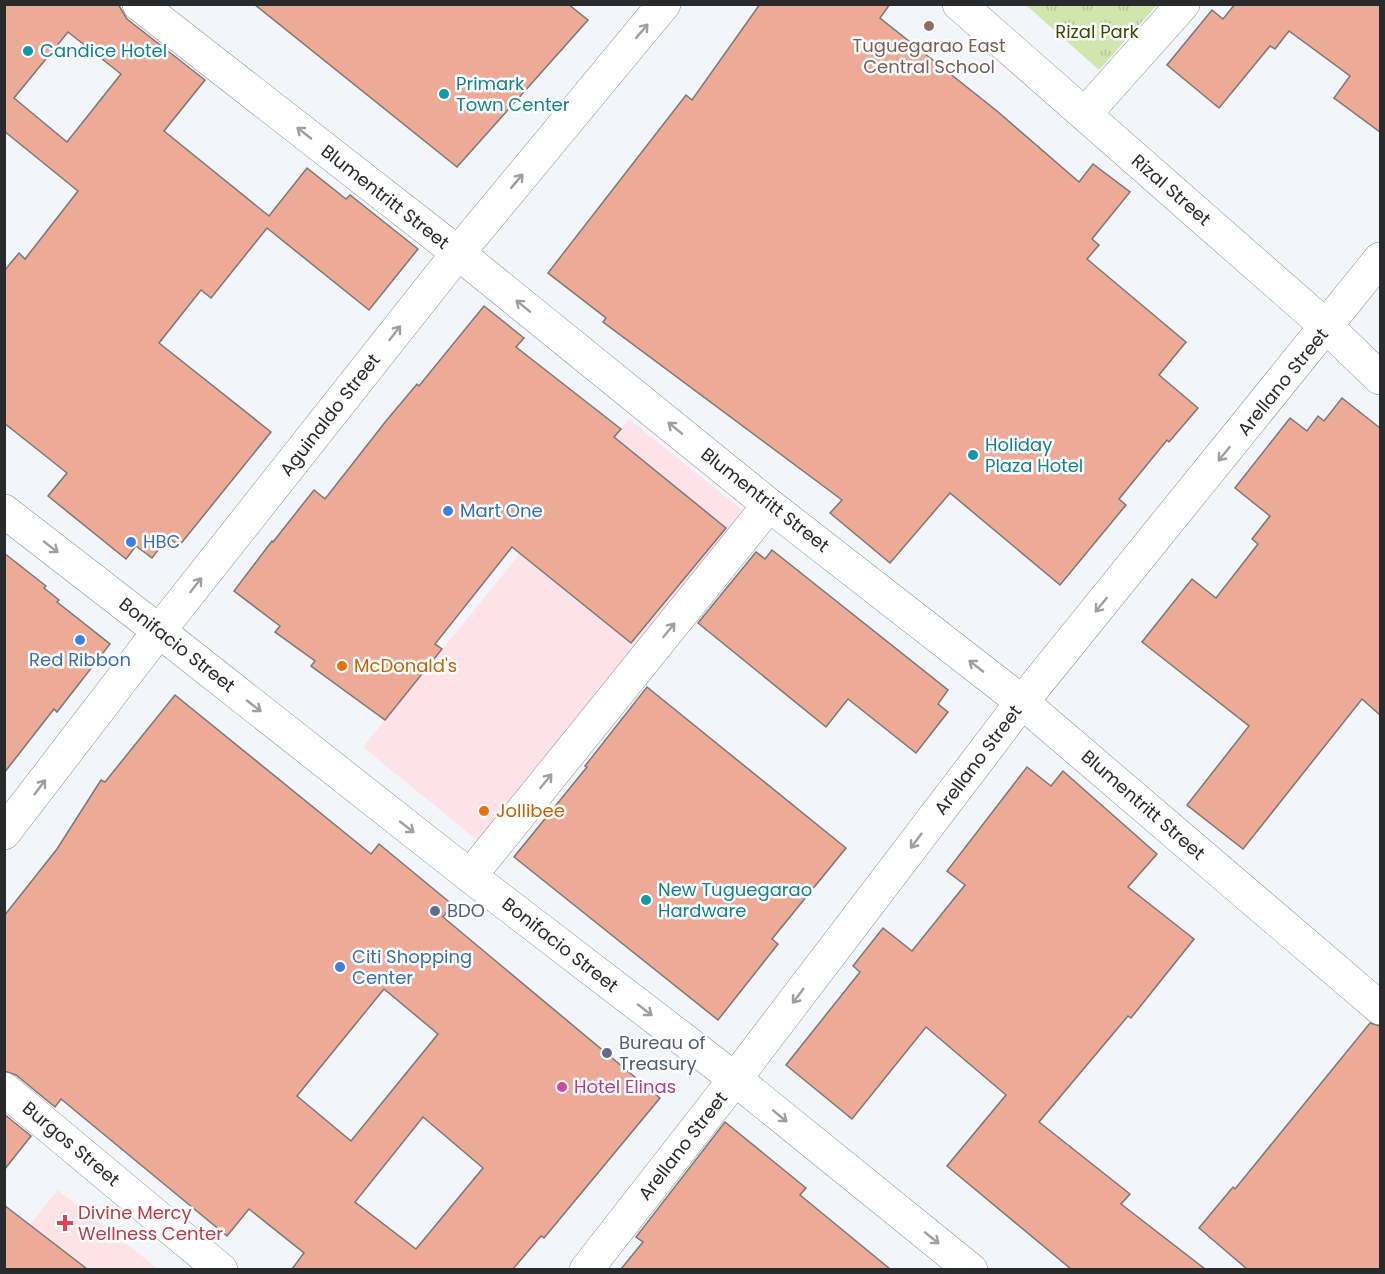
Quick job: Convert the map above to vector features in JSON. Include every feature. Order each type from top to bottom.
[{"type":"street","name":"Blumentritt Street","points":[[139,4],[458,253],[770,505],[1023,702],[1380,1008]]},
{"type":"street","name":"Aguinaldo Street","points":[[4,833],[159,631],[458,253],[664,4]]},
{"type":"street","name":"Rizal Street","points":[[959,4],[1327,327],[1380,378]]},
{"type":"street","points":[[1085,114],[1183,4]]},
{"type":"street","name":"Arellano Street","points":[[586,1269],[735,1079],[1023,702],[1380,259]]},
{"type":"street","points":[[470,876],[770,505]]},
{"type":"street","name":"Bonifacio Street","points":[[4,511],[470,876],[735,1079],[971,1269]]},
{"type":"street","name":"Burgos Street","points":[[4,1089],[221,1269]]},
{"type":"shaded area","points":[[629,419],[750,516],[483,845],[363,747]]},
{"type":"shaded area","name":"Divine Mercy Wellness Center","points":[[58,1190],[158,1269],[5,1269],[4,1256]]},
{"type":"green space","name":"Rizal Park","points":[[1026,5],[1157,5],[1099,70]]},
{"type":"building","points":[[4,4],[118,4],[127,19],[205,80],[164,131],[269,216],[307,168],[346,199],[350,195],[418,249],[369,310],[267,228],[211,298],[201,290],[159,343],[271,432],[179,546],[168,537],[152,558],[136,546],[126,559],[48,496],[67,473],[4,423],[4,271],[19,253],[25,259],[78,191],[4,131]],"holes":[[[68,32],[121,74],[67,142],[14,98]]]},
{"type":"building","name":"Primark Town Center","points":[[254,4],[568,4],[588,20],[457,167]]},
{"type":"building","points":[[760,4],[890,4],[880,18],[997,111],[1079,182],[1093,164],[1130,192],[1092,239],[1099,245],[1087,259],[1186,342],[1159,375],[1198,408],[1169,442],[1167,440],[1119,499],[1126,505],[1060,585],[950,493],[890,563],[830,513],[842,500],[603,322],[606,318],[548,273],[686,95],[692,100]]},
{"type":"building","points":[[1235,4],[1380,4],[1380,132],[1334,98],[1350,76],[1289,31],[1275,49],[1270,46],[1219,108],[1167,65],[1212,10],[1223,19]]},
{"type":"building","points":[[484,306],[524,338],[516,347],[621,429],[614,437],[726,528],[631,643],[512,547],[435,644],[442,649],[385,720],[311,666],[315,661],[275,632],[280,626],[234,591],[314,490],[325,499],[386,421],[417,384],[419,386]]},
{"type":"building","points":[[1342,398],[1380,428],[1380,715],[1362,699],[1243,849],[1187,805],[1249,726],[1142,642],[1192,579],[1216,598],[1258,544],[1252,539],[1270,516],[1235,488],[1290,418],[1307,431],[1318,416],[1324,421]]},
{"type":"building","points":[[772,550],[948,690],[938,704],[948,712],[916,753],[848,699],[826,727],[698,623],[756,552],[765,559]]},
{"type":"building","points":[[4,553],[46,586],[44,588],[59,600],[57,602],[110,644],[57,712],[54,709],[4,773]]},
{"type":"building","points":[[647,687],[846,848],[772,939],[778,944],[718,1020],[514,857],[587,767],[585,766]]},
{"type":"building","points":[[175,695],[371,854],[379,844],[453,905],[443,917],[660,1098],[544,1238],[541,1236],[513,1269],[292,1269],[304,1253],[249,1209],[227,1236],[61,1099],[55,1107],[16,1075],[4,1071],[4,916],[57,849],[101,780],[105,782]],"holes":[[[384,989],[438,1034],[351,1141],[297,1096]],[[423,1117],[483,1168],[416,1249],[355,1202]]]},
{"type":"building","points":[[1027,767],[1051,786],[1063,771],[1157,854],[1128,887],[1194,939],[1131,1018],[1128,1016],[1039,1122],[1130,1194],[1121,1204],[1205,1269],[1071,1269],[947,1166],[1006,1095],[926,1027],[852,1119],[786,1065],[860,972],[853,966],[883,928],[912,951],[965,885],[947,871]]},
{"type":"building","points":[[1370,1023],[1380,1026],[1380,1269],[1247,1269],[1199,1228],[1233,1187],[1235,1189]]},
{"type":"building","points":[[4,1114],[31,1136],[4,1170]]},
{"type":"building","points":[[725,1122],[806,1188],[800,1195],[890,1269],[621,1269],[643,1242],[636,1237]]},
{"type":"building","points":[[4,1205],[87,1269],[4,1269]]},
{"type":"place","name":"Tuguegarao East Central School","points":[[929,26]]},
{"type":"place","name":"Candice Hotel","points":[[28,51]]},
{"type":"place","name":"Primark Town Center","points":[[444,94]]},
{"type":"place","name":"Holiday Plaza Hotel","points":[[973,455]]},
{"type":"place","name":"Mart One","points":[[448,511]]},
{"type":"place","name":"HBC","points":[[131,542]]},
{"type":"place","name":"Red Ribbon","points":[[80,640]]},
{"type":"place","name":"McDonald's","points":[[342,666]]},
{"type":"place","name":"Jollibee","points":[[484,811]]},
{"type":"place","name":"New Tuguegarao Hardware","points":[[646,900]]},
{"type":"place","name":"BDO","points":[[435,911]]},
{"type":"place","name":"Citi Shopping Center","points":[[340,967]]},
{"type":"place","name":"Bureau of Treasury","points":[[607,1053]]},
{"type":"place","name":"Hotel Elinas","points":[[562,1087]]},
{"type":"place","name":"Divine Mercy Wellness Center","points":[[65,1223]]}]
